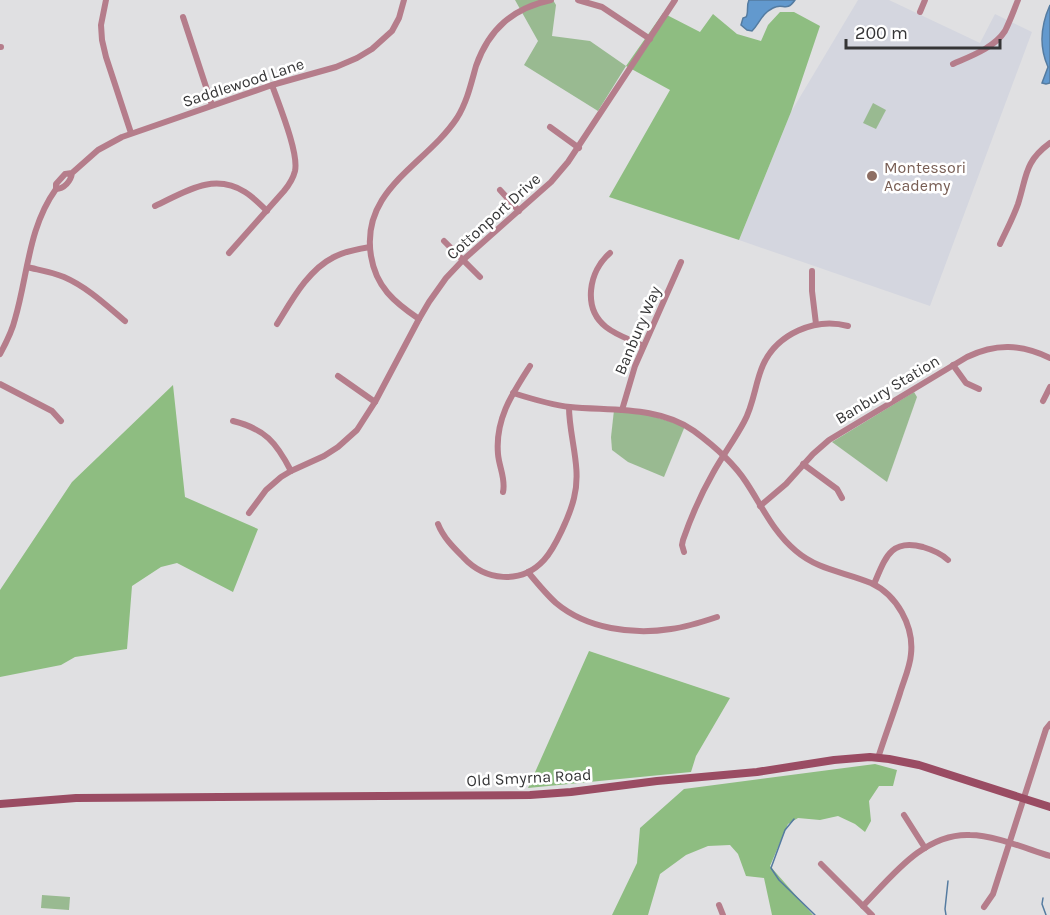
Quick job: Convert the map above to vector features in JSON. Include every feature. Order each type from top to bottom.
[{"type":"street","points":[[106,0],[101,25],[102,40],[131,133]]},
{"type":"street","name":"Saddlewood Lane","points":[[0,354],[14,323],[37,223],[60,179],[67,173],[72,173],[98,150],[131,133],[336,67],[365,53],[392,31],[399,18],[404,0]]},
{"type":"street","points":[[419,319],[397,303],[385,290],[373,266],[370,247],[372,222],[380,202],[394,184],[455,120],[465,101],[480,55],[491,36],[513,15],[538,3],[551,0]]},
{"type":"street","points":[[578,0],[602,8],[650,39]]},
{"type":"street","name":"Cottonport Drive","points":[[249,513],[270,486],[291,471],[332,451],[357,430],[437,290],[453,269],[551,182],[579,148],[675,0]]},
{"type":"street","points":[[920,12],[925,0]]},
{"type":"street","points":[[953,64],[999,39],[1018,0]]},
{"type":"street","points":[[183,17],[213,105]]},
{"type":"street","points":[[228,253],[288,187],[296,168],[295,153],[272,86]]},
{"type":"street","points":[[550,127],[579,148]]},
{"type":"street","points":[[1000,244],[1017,207],[1030,163],[1050,142]]},
{"type":"street","points":[[155,206],[200,186],[217,183],[243,190],[267,211]]},
{"type":"street","points":[[500,190],[519,211]]},
{"type":"street","points":[[444,241],[480,277]]},
{"type":"street","points":[[277,324],[300,289],[324,263],[341,253],[370,247]]},
{"type":"street","points":[[610,253],[594,277],[591,294],[592,306],[600,321],[608,328],[644,346]]},
{"type":"street","name":"Banbury Way","points":[[622,410],[633,369],[681,262]]},
{"type":"street","points":[[27,267],[52,273],[78,284],[125,321]]},
{"type":"street","points":[[812,271],[816,324]]},
{"type":"street","points":[[684,552],[682,545],[684,538],[700,498],[748,414],[769,354],[793,332],[816,324],[848,326]]},
{"type":"street","name":"Banbury Station","points":[[760,506],[838,433],[975,353],[995,347],[1022,347],[1050,358]]},
{"type":"street","points":[[953,365],[966,383],[979,389]]},
{"type":"street","points":[[503,492],[504,482],[498,436],[503,414],[530,366]]},
{"type":"street","points":[[338,376],[375,402]]},
{"type":"street","points":[[0,384],[52,411],[61,421]]},
{"type":"street","points":[[1043,401],[1050,387]]},
{"type":"street","points":[[513,393],[549,404],[622,410],[658,416],[685,426],[723,456],[742,476],[779,534],[793,548],[824,568],[874,584],[888,595],[900,608],[908,626],[911,657],[878,758]]},
{"type":"street","points":[[438,524],[445,537],[464,558],[477,569],[490,575],[513,576],[528,572],[542,562],[551,550],[574,497],[576,474],[569,407]]},
{"type":"street","points":[[233,421],[252,427],[267,436],[278,448],[291,471]]},
{"type":"street","points":[[803,464],[837,489],[842,498]]},
{"type":"street","points":[[874,584],[887,557],[903,545],[936,551],[948,560]]},
{"type":"street","points":[[528,572],[565,610],[583,620],[606,627],[656,631],[681,628],[717,617]]},
{"type":"street","points":[[984,907],[993,894],[1046,729],[1050,724]]},
{"type":"street","points":[[1042,741],[1050,744]]},
{"type":"street","name":"Old Smyrna Road","points":[[0,804],[76,798],[530,795],[757,772],[842,759],[878,758],[924,767],[1050,807]]},
{"type":"street","points":[[904,815],[925,848]]},
{"type":"street","points":[[863,906],[907,861],[941,840],[975,835],[1050,856]]},
{"type":"street","points":[[821,864],[872,915]]},
{"type":"street","points":[[719,905],[723,915]]},
{"type":"shaded area","name":"Montessori Academy","points":[[858,0],[889,0],[980,43],[995,14],[1032,32],[930,306],[739,240],[791,112]]},
{"type":"green space","points":[[515,0],[553,0],[556,5],[552,36],[590,41],[626,66],[598,111],[524,65],[538,41]]},
{"type":"green space","points":[[780,12],[794,12],[820,26],[791,112],[739,240],[609,197],[670,90],[626,66],[663,13],[700,32],[713,14],[737,34],[761,41],[768,25]]},
{"type":"green space","points":[[873,103],[886,110],[876,129],[863,123]]},
{"type":"green space","points":[[173,385],[185,497],[258,529],[233,592],[177,563],[161,567],[132,586],[127,649],[75,657],[61,665],[0,677],[0,590],[72,482]]},
{"type":"green space","points":[[914,392],[917,397],[887,482],[832,442]]},
{"type":"green space","points":[[614,410],[635,411],[685,426],[664,477],[628,462],[612,450]]},
{"type":"green space","points":[[589,651],[730,698],[696,756],[691,772],[528,788]]},
{"type":"green space","points":[[875,764],[897,770],[893,786],[879,786],[869,801],[871,821],[865,832],[838,816],[820,820],[798,818],[788,824],[770,866],[813,915],[772,915],[764,878],[746,876],[738,854],[730,845],[708,846],[686,855],[660,874],[648,915],[612,915],[637,863],[640,828],[684,789]]},
{"type":"green space","points":[[42,895],[70,897],[69,910],[41,908]]},
{"type":"water","points":[[749,0],[795,0],[787,7],[776,6],[769,10],[752,31],[741,25],[743,18],[747,15]]},
{"type":"water","points":[[1050,5],[1050,83],[1046,84],[1042,83],[1048,67],[1043,52],[1042,36]]},
{"type":"waterway","points":[[794,819],[785,830],[771,868],[779,880],[815,915]]},
{"type":"waterway","points":[[946,915],[948,881]]},
{"type":"waterway","points":[[1043,898],[1042,904],[1046,915]]},
{"type":"place","name":"Montessori Academy","points":[[872,176]]}]
